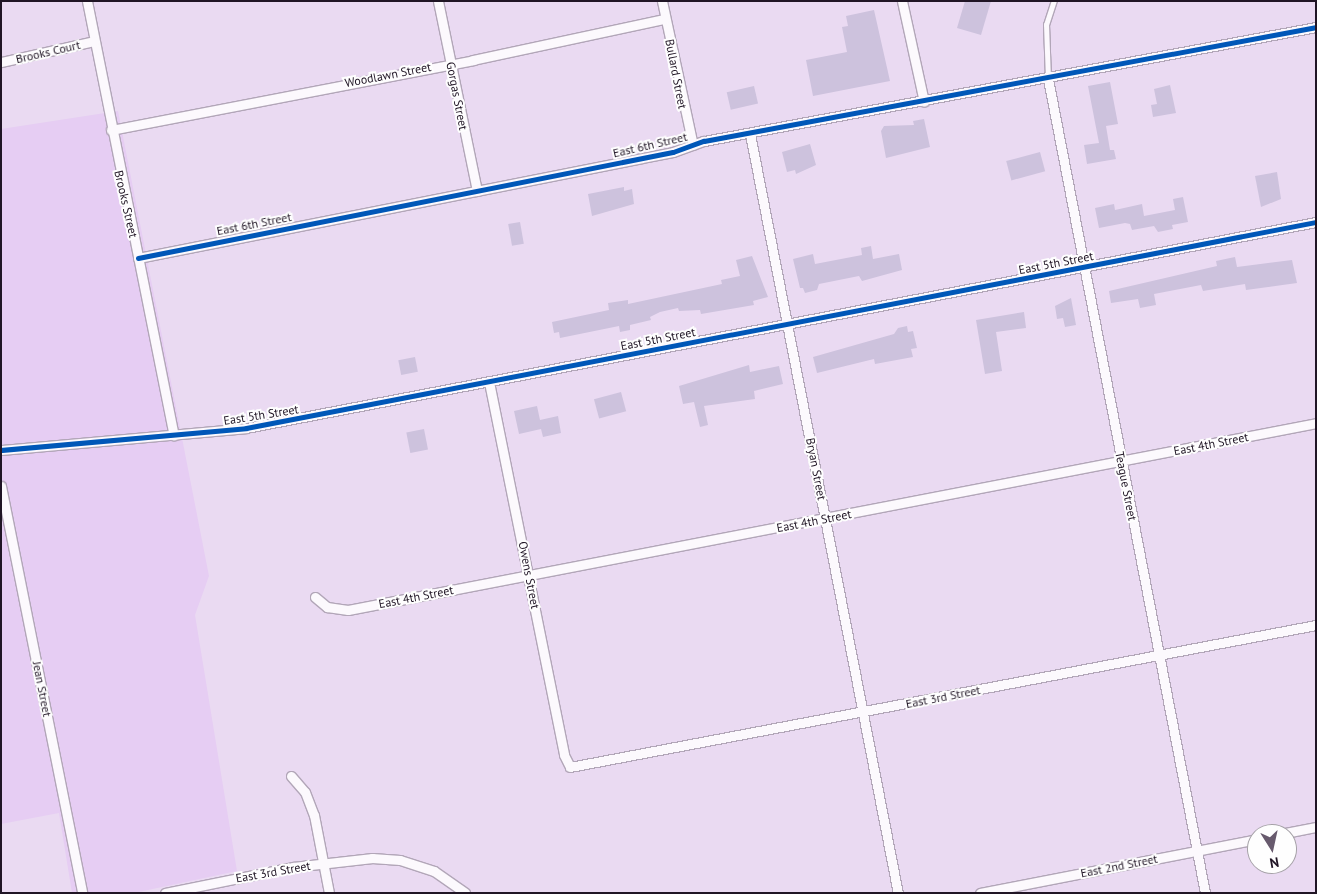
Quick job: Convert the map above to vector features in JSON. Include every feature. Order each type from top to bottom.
[{"type":"street","name":"Brooks Street","points":[[87,1],[111,130],[174,435]]},
{"type":"street","name":"Gorgas Street","points":[[438,1],[477,191]]},
{"type":"street","name":"Bullard Street","points":[[662,1],[693,145]]},
{"type":"street","points":[[902,1],[924,102]]},
{"type":"street","name":"Woodlawn Street","points":[[111,130],[450,64],[665,19]]},
{"type":"street","name":"East 6th Street","points":[[138,258],[477,191],[693,145],[1316,27]]},
{"type":"street","name":"Brooks Court","points":[[1,62],[94,41]]},
{"type":"street","name":"Teague Street","points":[[1048,79],[1205,893]]},
{"type":"street","name":"Bryan Street","points":[[750,134],[898,893]]},
{"type":"street","name":"East 5th Street","points":[[1,450],[246,428],[1316,222]]},
{"type":"street","name":"Owens Street","points":[[489,382],[564,755],[570,767]]},
{"type":"street","name":"East 4th Street","points":[[315,597],[327,607],[348,610],[1316,423]]},
{"type":"street","name":"Jean Street","points":[[1,486],[82,893]]},
{"type":"street","name":"East 3rd Street","points":[[570,767],[863,713],[1316,625]]},
{"type":"street","points":[[291,776],[305,792],[314,815],[329,893]]},
{"type":"street","points":[[1297,831],[1316,827]]},
{"type":"street","name":"East 2nd Street","points":[[980,893],[1247,840]]},
{"type":"street","name":"East 3rd Street","points":[[166,893],[322,864],[372,858],[400,860],[434,871],[465,893]]},
{"type":"lane","points":[[1048,79],[1046,25],[1054,1]]},
{"type":"shaded area","points":[[118,111],[209,576],[195,615],[237,871],[134,893],[72,893],[59,813],[1,824],[1,129]]},
{"type":"building","points":[[965,1],[991,1],[981,35],[957,28]]},
{"type":"building","points":[[874,10],[890,81],[813,96],[806,60],[847,52],[842,27],[848,26],[846,16]]},
{"type":"building","points":[[1110,82],[1118,124],[1106,126],[1110,150],[1114,150],[1116,159],[1087,164],[1084,145],[1099,143],[1088,86]]},
{"type":"building","points":[[1170,85],[1176,113],[1153,117],[1151,105],[1157,104],[1154,89]]},
{"type":"building","points":[[754,86],[758,104],[731,110],[727,92]]},
{"type":"building","points":[[924,119],[930,147],[886,158],[881,131],[884,126],[914,125],[913,121]]},
{"type":"building","points":[[810,144],[816,165],[796,174],[795,170],[787,172],[782,152]]},
{"type":"building","points":[[1040,152],[1045,171],[1011,180],[1006,161]]},
{"type":"building","points":[[1277,172],[1281,199],[1261,207],[1255,176]]},
{"type":"building","points":[[624,187],[624,191],[632,189],[634,204],[592,216],[588,194]]},
{"type":"building","points":[[1183,197],[1188,222],[1172,225],[1173,229],[1158,232],[1154,226],[1132,230],[1130,224],[1125,223],[1099,228],[1095,208],[1114,204],[1115,210],[1142,204],[1144,216],[1175,210],[1173,199]]},
{"type":"building","points":[[520,222],[524,244],[512,246],[508,224]]},
{"type":"building","points":[[871,246],[873,259],[899,254],[902,270],[862,281],[859,276],[819,284],[817,290],[805,293],[803,288],[800,288],[793,259],[813,254],[815,264],[862,255],[861,248]]},
{"type":"building","points":[[752,256],[768,297],[753,301],[754,305],[701,314],[700,310],[679,311],[678,308],[660,312],[650,317],[651,320],[630,325],[630,330],[620,332],[619,326],[560,338],[559,332],[554,333],[552,322],[609,310],[608,303],[628,300],[628,304],[722,284],[721,280],[740,276],[736,260]]},
{"type":"building","points":[[1235,257],[1237,267],[1292,260],[1297,283],[1246,290],[1245,284],[1203,291],[1201,285],[1154,294],[1156,305],[1140,308],[1138,299],[1111,303],[1109,291],[1217,266],[1216,261]]},
{"type":"building","points":[[1071,298],[1076,325],[1065,327],[1063,318],[1057,319],[1055,306]]},
{"type":"building","points":[[1024,312],[1026,328],[996,332],[1002,371],[985,374],[976,320]]},
{"type":"building","points":[[907,326],[908,332],[913,331],[917,348],[911,349],[913,357],[875,364],[874,359],[817,373],[813,357],[894,334],[898,328]]},
{"type":"building","points":[[415,357],[418,372],[401,375],[398,360]]},
{"type":"building","points":[[749,365],[750,372],[779,366],[783,384],[754,391],[755,399],[704,406],[708,425],[700,427],[694,402],[683,404],[679,386]]},
{"type":"building","points":[[621,392],[626,411],[599,419],[594,399]]},
{"type":"building","points":[[537,406],[540,420],[558,416],[561,433],[543,437],[541,429],[519,434],[514,411]]},
{"type":"building","points":[[424,429],[428,450],[410,453],[406,432]]},
{"type":"cycle path","points":[[138,258],[673,152],[704,141],[1316,27]]},
{"type":"cycle path","points":[[1,450],[246,428],[1316,222]]}]
